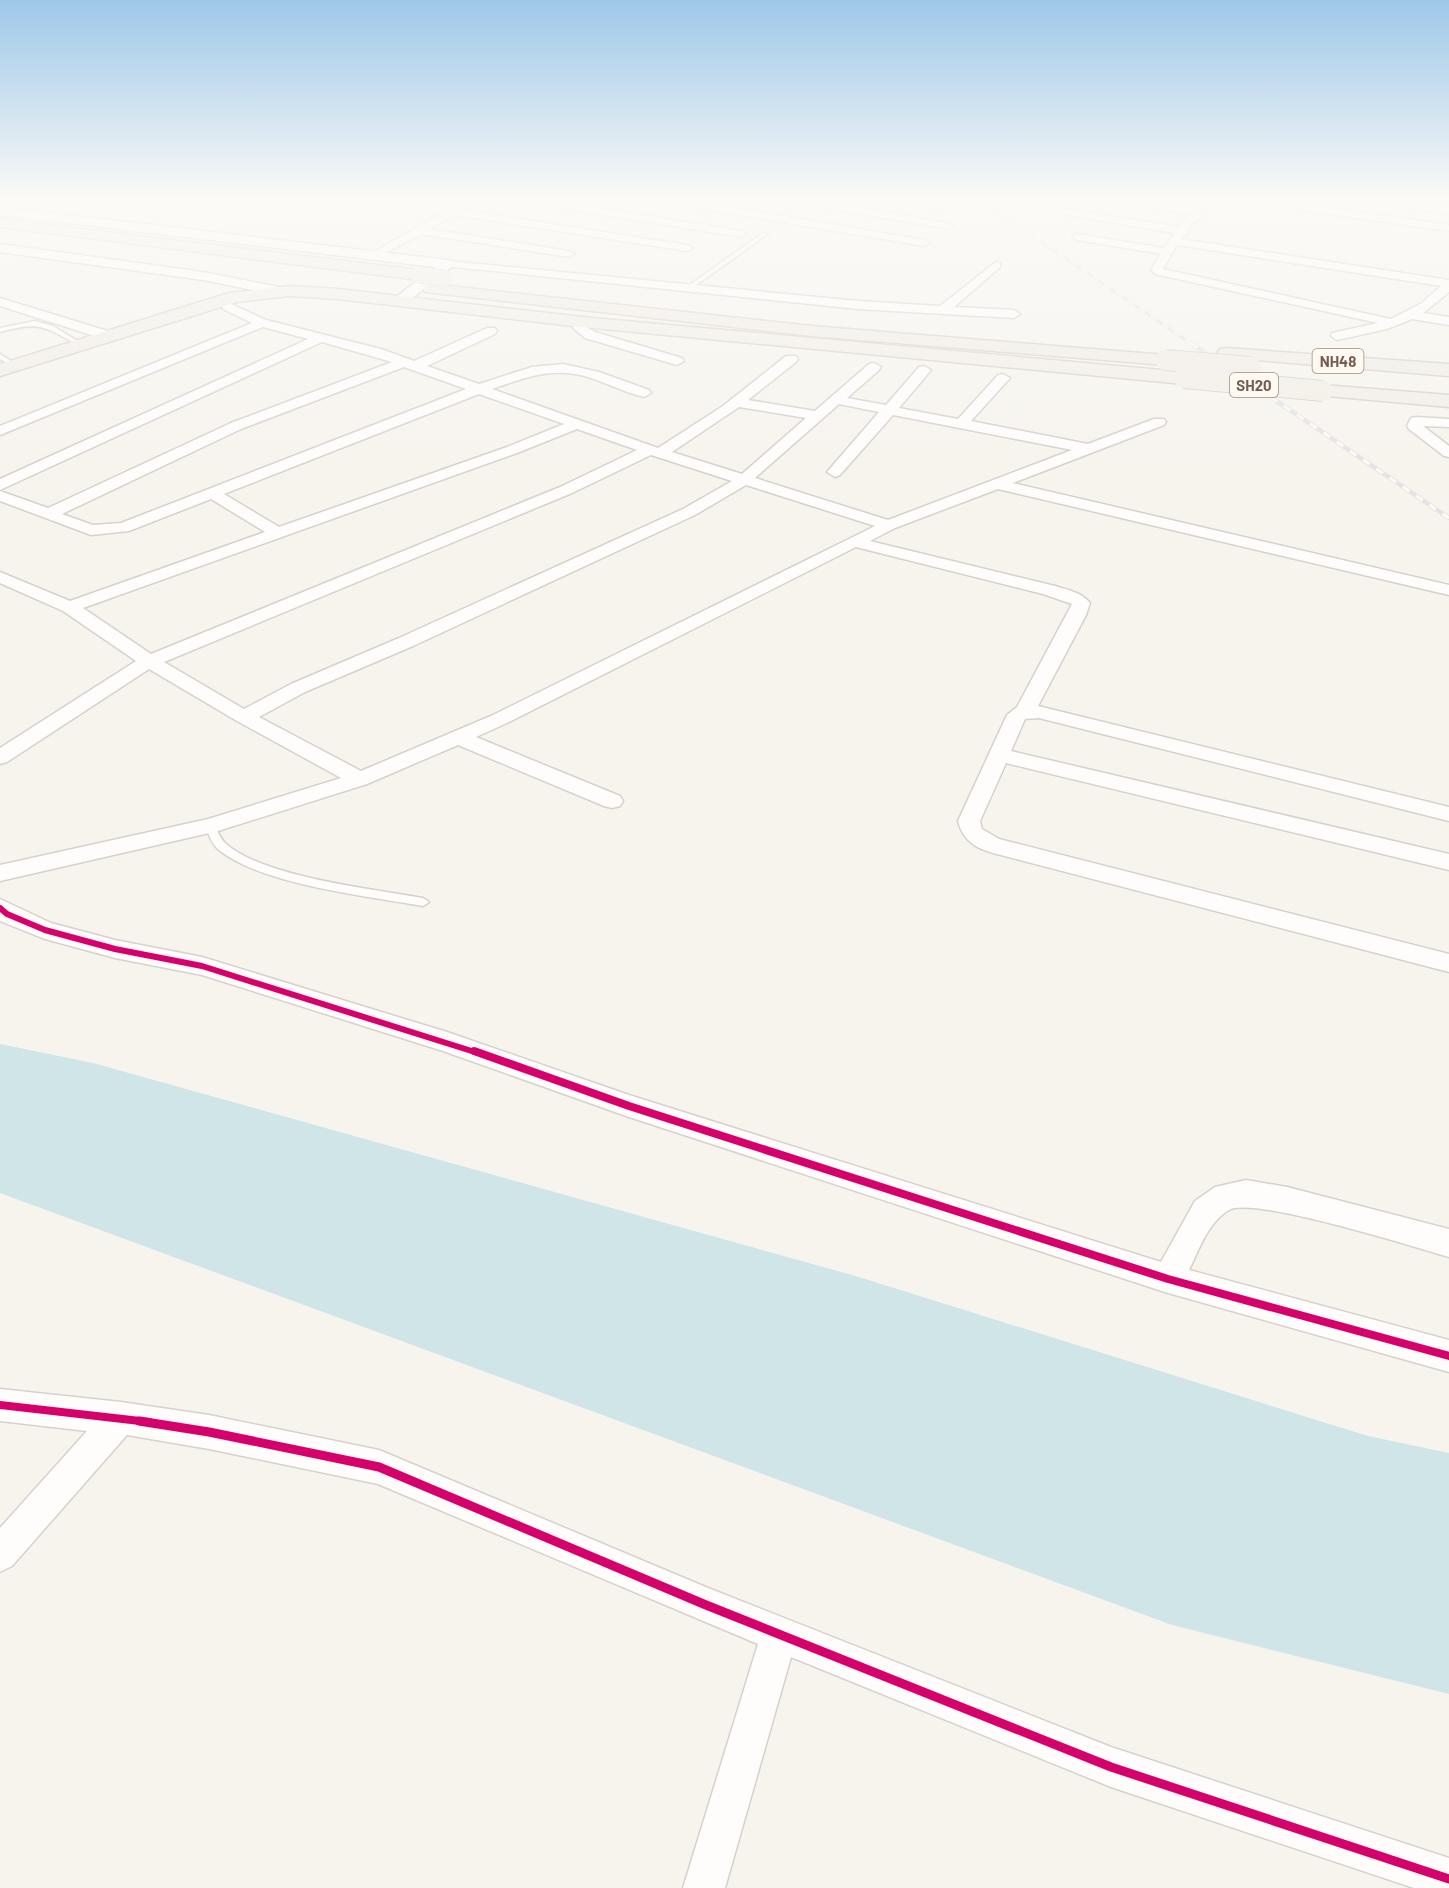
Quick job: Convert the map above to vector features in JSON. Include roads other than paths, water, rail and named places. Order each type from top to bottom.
[{"type":"highway","name":"NH48","points":[[457,286],[789,328],[1449,384]]},
{"type":"highway","name":"NH48","points":[[470,286],[1226,353],[1449,370]]},
{"type":"main road","name":"SH20","points":[[5,364],[81,345],[235,297],[273,291],[338,294],[395,286]]},
{"type":"main road","name":"SH20","points":[[441,286],[582,322],[1449,401]]},
{"type":"main road","name":"SH20","points":[[0,380],[273,291]]},
{"type":"street","points":[[250,286],[273,291]]},
{"type":"street","points":[[643,286],[690,287],[858,305],[1014,314]]},
{"type":"street","points":[[943,310],[971,286]]},
{"type":"street","points":[[1224,286],[1389,322]]},
{"type":"street","points":[[1423,286],[1447,290]]},
{"type":"street","points":[[1337,336],[1412,315],[1429,306],[1447,290]]},
{"type":"street","points":[[0,302],[109,336]]},
{"type":"street","points":[[227,306],[262,323],[376,352],[655,452],[889,525]]},
{"type":"street","points":[[1412,315],[1449,321]]},
{"type":"street","points":[[582,322],[579,328],[590,334],[677,361]]},
{"type":"street","points":[[0,431],[262,323]]},
{"type":"street","points":[[47,515],[236,426],[409,364],[491,331]]},
{"type":"street","points":[[0,485],[320,338]]},
{"type":"street","points":[[0,757],[149,661],[693,436],[739,403],[791,359]]},
{"type":"street","points":[[244,717],[298,688],[437,628],[689,512],[744,480],[874,367]]},
{"type":"street","points":[[0,496],[91,530],[104,531],[123,528],[481,388],[536,371],[563,368],[644,393]]},
{"type":"street","points":[[835,472],[924,370]]},
{"type":"street","points":[[962,424],[1003,378]]},
{"type":"street","points":[[838,400],[1091,449]]},
{"type":"street","points":[[739,403],[817,416]]},
{"type":"street","points":[[1449,423],[1416,421],[1414,426],[1449,453]]},
{"type":"street","points":[[0,873],[210,826],[360,779],[500,719],[889,525],[1159,422]]},
{"type":"street","points":[[69,607],[512,450],[576,424]]},
{"type":"street","points":[[997,484],[1449,590]]},
{"type":"street","points":[[212,493],[278,533]]},
{"type":"street","points":[[855,542],[1057,592],[1073,597],[1081,603],[1077,615],[1025,711],[1017,715],[969,821],[971,832],[980,840],[1269,918],[1449,963]]},
{"type":"street","points":[[0,577],[69,607],[149,661],[244,717],[360,779]]},
{"type":"street","points":[[1025,711],[1050,715],[1449,814]]},
{"type":"street","points":[[458,737],[612,801]]},
{"type":"street","points":[[999,755],[1449,862]]},
{"type":"street","points":[[0,908],[7,914],[45,930],[115,949],[202,966],[447,1042],[629,1106],[1167,1279],[1449,1356]]},
{"type":"street","points":[[1167,1279],[1205,1210],[1225,1196],[1246,1192],[1287,1200],[1449,1243]]},
{"type":"street","points":[[0,1405],[121,1418],[209,1432],[379,1467],[779,1635],[1111,1767],[1449,1879]]},
{"type":"street","points":[[0,1554],[121,1418]]},
{"type":"street","points":[[704,1888],[779,1635]]},
{"type":"lane","points":[[0,330],[26,322],[39,322],[81,345]]},
{"type":"lane","points":[[210,826],[219,844],[239,859],[274,872],[423,902]]},
{"type":"railway","points":[[1106,286],[1193,345]]},
{"type":"railway","points":[[1191,343],[1449,518]]}]
